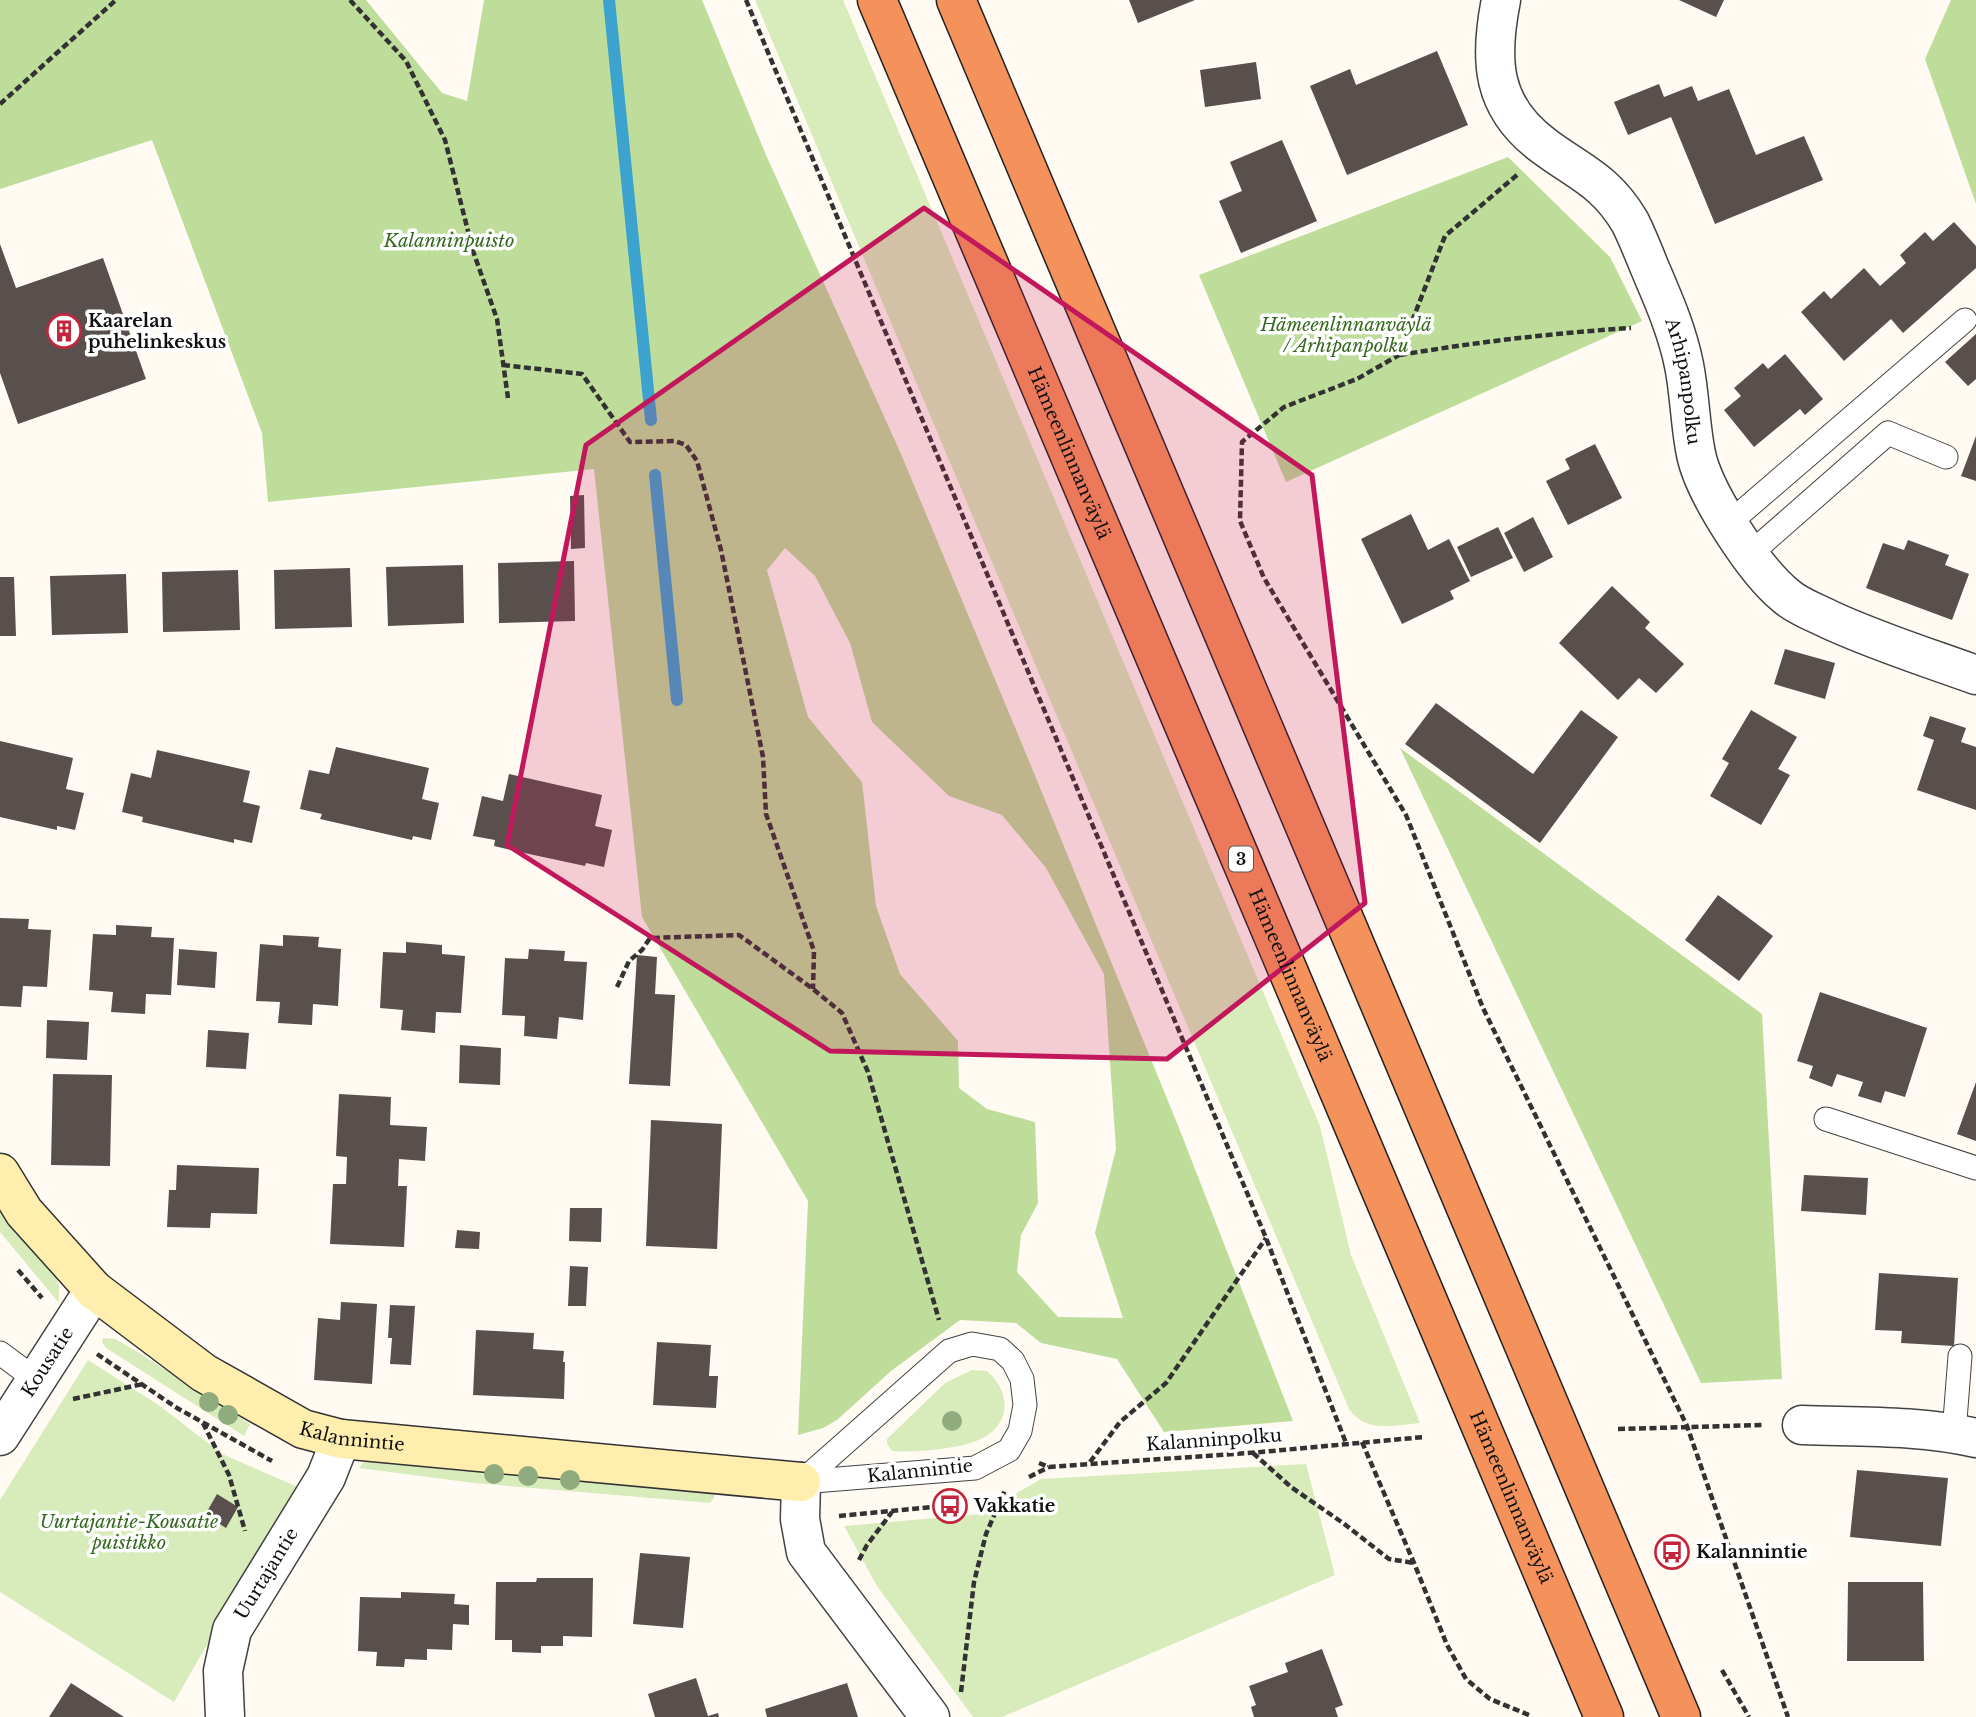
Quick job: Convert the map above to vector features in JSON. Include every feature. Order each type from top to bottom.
[{"type":"highway","name":"Hämeenlinnanväylä","points":[[877,0],[1604,1717]]},
{"type":"highway","points":[[956,0],[1681,1717]]},
{"type":"street","name":"Arhipanpolku","points":[[1501,0],[1494,33],[1498,83],[1506,105],[1517,125],[1604,187],[1630,223],[1675,326],[1685,367],[1689,415],[1697,457],[1710,491],[1739,539],[1786,597],[1848,629],[1976,675]]},
{"type":"street","name":"Kalannintie","points":[[0,1173],[24,1212],[94,1290],[204,1373],[303,1429],[341,1439],[800,1482]]},
{"type":"street","name":"Kousatie","points":[[0,1436],[94,1290]]},
{"type":"street","points":[[1802,1425],[1965,1436]]},
{"type":"street","name":"Uurtajantie","points":[[225,1717],[223,1671],[232,1630],[326,1477],[341,1439]]},
{"type":"street","points":[[800,1482],[800,1519],[806,1552],[843,1600],[945,1711]]},
{"type":"lane","points":[[1739,539],[1965,320]]},
{"type":"lane","points":[[1739,539],[1888,433],[1946,457]]},
{"type":"lane","points":[[1826,1119],[1976,1168]]},
{"type":"lane","points":[[800,1482],[949,1351],[972,1344],[1000,1349],[1013,1361],[1022,1379],[1025,1405],[1020,1431],[1009,1450]]},
{"type":"lane","points":[[0,1353],[36,1379]]},
{"type":"lane","points":[[1960,1356],[1965,1436]]},
{"type":"lane","name":"Kalannintie","points":[[800,1482],[975,1468],[1009,1450]]},
{"type":"path","points":[[0,104],[116,0]]},
{"type":"path","points":[[349,0],[406,61],[445,140],[473,251],[497,319],[508,398]]},
{"type":"path","points":[[746,0],[1266,1238],[1346,1443]]},
{"type":"path","points":[[1399,355],[1445,236],[1546,148]]},
{"type":"path","points":[[1675,326],[1556,332],[1399,355],[1357,379],[1284,407],[1242,442],[1240,521],[1264,578],[1406,815],[1483,1007],[1687,1426],[1788,1717]]},
{"type":"path","points":[[503,365],[582,374],[630,442],[675,441],[686,445],[697,461],[721,550],[763,757],[766,814],[814,951],[813,989]]},
{"type":"path","points":[[617,987],[629,961],[642,950],[650,938],[739,935],[842,1013],[868,1072],[932,1300],[949,1351]]},
{"type":"path","points":[[1090,1463],[1120,1422],[1166,1383],[1266,1238]]},
{"type":"path","points":[[69,1400],[144,1384]]},
{"type":"path","points":[[202,1421],[229,1475],[245,1525],[246,1537]]},
{"type":"path","points":[[1618,1429],[1802,1425]]},
{"type":"path","name":"Kalanninpolku","points":[[1009,1450],[1049,1467],[1252,1453],[1424,1437]]},
{"type":"path","points":[[1362,1443],[1447,1645],[1466,1679],[1490,1699],[1529,1715]]},
{"type":"path","points":[[1252,1453],[1291,1487],[1390,1559],[1414,1563]]},
{"type":"path","points":[[945,1711],[961,1681],[974,1582],[986,1534],[1005,1490]]},
{"type":"path","points":[[843,1600],[867,1545],[892,1511]]},
{"type":"path","points":[[1722,1670],[1749,1717]]},
{"type":"highlighted area","points":[[924,208],[1312,475],[1365,903],[1167,1059],[830,1051],[507,845],[586,445]]},
{"type":"green space","name":"Kalanninpuisto","points":[[0,0],[366,0],[442,93],[467,101],[484,0],[702,0],[766,155],[901,454],[1034,773],[1179,1128],[1293,1421],[1164,1432],[1117,1359],[1041,1343],[1016,1323],[960,1320],[891,1371],[837,1420],[823,1428],[798,1435],[808,1201],[642,917],[594,469],[268,502],[262,433],[152,140],[0,189]],"holes":[[[785,548],[815,576],[850,643],[872,722],[949,796],[1002,815],[1046,868],[1104,974],[1116,1149],[1095,1233],[1123,1318],[1058,1317],[1017,1272],[1021,1235],[1038,1203],[1035,1122],[987,1109],[959,1088],[958,1041],[900,974],[876,906],[862,782],[808,717],[767,570]]]},
{"type":"green space","points":[[755,0],[843,0],[1320,1126],[1351,1255],[1420,1423],[1372,1425],[1356,1417],[1349,1409]]},
{"type":"green space","points":[[1951,0],[1976,0],[1976,204],[1925,59]]},
{"type":"green space","name":"Hämeenlinnanväylä / Arhipanpolku","points":[[1508,157],[1610,257],[1642,321],[1286,482],[1199,275]]},
{"type":"green space","points":[[1400,748],[1762,1014],[1782,1379],[1701,1383]]},
{"type":"green space","points":[[0,1212],[55,1276],[59,1285],[59,1303],[0,1232]]},
{"type":"green space","points":[[103,1338],[115,1339],[136,1351],[250,1424],[244,1436],[106,1348],[102,1342]]},
{"type":"green space","name":"Uurtajantie-Kousatie puistikko","points":[[88,1360],[160,1406],[222,1454],[298,1487],[174,1702],[0,1592],[0,1500]]},
{"type":"green space","points":[[972,1370],[987,1371],[1002,1391],[1004,1411],[994,1430],[985,1437],[955,1447],[892,1451],[887,1439],[945,1383]]},
{"type":"green space","points":[[367,1458],[715,1488],[714,1498],[710,1503],[474,1483],[359,1468]]},
{"type":"green space","points":[[1306,1464],[1335,1575],[1002,1717],[973,1717],[877,1586],[844,1526],[981,1514],[1041,1479]]},
{"type":"building","points":[[1129,0],[1195,0],[1138,23]]},
{"type":"building","points":[[1679,0],[1724,0],[1716,17]]},
{"type":"building","points":[[1437,51],[1468,125],[1347,175],[1310,86],[1350,69],[1356,85]]},
{"type":"building","points":[[1256,62],[1261,99],[1205,107],[1200,70]]},
{"type":"building","points":[[1659,84],[1664,97],[1692,86],[1698,101],[1729,89],[1756,155],[1804,136],[1823,180],[1715,224],[1671,117],[1628,135],[1614,102]]},
{"type":"building","points":[[1282,140],[1317,221],[1241,253],[1219,201],[1242,191],[1230,162]]},
{"type":"building","points":[[1954,222],[1976,246],[1976,268],[1903,333],[1891,319],[1844,361],[1801,312],[1824,291],[1831,299],[1864,268],[1880,286],[1906,263],[1900,255],[1925,232],[1933,241]]},
{"type":"building","name":"Kaarelan puhelinkeskus","points":[[0,244],[16,288],[103,258],[146,379],[18,424],[0,373]]},
{"type":"building","points":[[1976,334],[1976,379],[1968,386],[1945,362]]},
{"type":"building","points":[[1785,354],[1823,399],[1805,415],[1800,409],[1754,447],[1724,410],[1741,396],[1734,388],[1763,363],[1768,369]]},
{"type":"building","points":[[1976,436],[1976,481],[1961,476]]},
{"type":"building","points":[[1595,444],[1622,498],[1568,525],[1546,481],[1570,469],[1565,459]]},
{"type":"building","points":[[584,495],[585,548],[571,549],[570,496]]},
{"type":"building","points":[[1411,514],[1428,550],[1449,539],[1470,581],[1450,591],[1454,599],[1402,624],[1361,539]]},
{"type":"building","points":[[1533,517],[1553,557],[1524,572],[1504,533]]},
{"type":"building","points":[[1498,527],[1513,558],[1471,577],[1457,547]]},
{"type":"building","points":[[1908,540],[1949,555],[1945,565],[1969,574],[1952,620],[1866,588],[1883,543],[1904,550]]},
{"type":"building","points":[[574,561],[575,621],[499,623],[498,563]]},
{"type":"building","points":[[463,565],[464,623],[388,626],[386,567]]},
{"type":"building","points":[[350,568],[352,627],[275,629],[274,570]]},
{"type":"building","points":[[238,570],[240,630],[163,632],[162,572]]},
{"type":"building","points":[[126,574],[128,633],[52,635],[50,576]]},
{"type":"building","points":[[0,577],[14,577],[16,636],[0,636]]},
{"type":"building","points":[[1612,586],[1650,622],[1645,628],[1684,664],[1656,693],[1639,678],[1618,700],[1559,643]]},
{"type":"building","points":[[1785,649],[1835,663],[1825,699],[1774,684]]},
{"type":"building","points":[[1436,703],[1533,774],[1581,710],[1618,737],[1540,843],[1405,744]]},
{"type":"building","points":[[1751,710],[1797,737],[1778,769],[1790,775],[1761,825],[1710,796],[1729,763],[1722,759]]},
{"type":"building","points":[[1930,716],[1966,728],[1961,742],[1976,747],[1976,810],[1917,790],[1934,740],[1923,736]]},
{"type":"building","points":[[0,741],[73,758],[66,789],[84,793],[75,830],[57,826],[57,830],[0,817]]},
{"type":"building","points":[[336,747],[429,768],[422,799],[439,803],[431,840],[413,836],[412,840],[320,819],[322,814],[300,809],[309,770],[329,774]]},
{"type":"building","points":[[157,750],[250,771],[243,802],[260,806],[252,843],[234,839],[234,843],[142,822],[143,817],[122,812],[131,773],[151,778]]},
{"type":"building","points":[[509,774],[602,795],[595,826],[612,830],[604,867],[586,863],[585,866],[494,846],[495,840],[473,836],[482,796],[503,801]]},
{"type":"building","points":[[1718,895],[1773,936],[1739,981],[1685,940]]},
{"type":"building","points":[[0,918],[29,919],[28,929],[51,930],[47,987],[23,986],[21,1007],[0,1006]]},
{"type":"building","points":[[116,925],[152,927],[151,937],[174,938],[171,995],[146,994],[145,1014],[111,1012],[113,992],[89,990],[93,934],[116,935]]},
{"type":"building","points":[[283,935],[319,937],[318,947],[341,949],[338,1006],[313,1004],[312,1025],[278,1023],[280,1002],[256,1001],[260,944],[283,946]]},
{"type":"building","points":[[406,942],[442,945],[442,954],[465,956],[461,1013],[436,1012],[435,1033],[401,1030],[403,1010],[380,1008],[383,952],[406,953]]},
{"type":"building","points":[[179,949],[217,952],[215,988],[177,985]]},
{"type":"building","points":[[529,949],[565,951],[564,961],[587,962],[583,1020],[559,1017],[557,1039],[524,1036],[525,1016],[502,1015],[505,958],[528,959]]},
{"type":"building","points":[[637,955],[657,957],[655,994],[675,995],[670,1086],[629,1084]]},
{"type":"building","points":[[1820,992],[1927,1028],[1905,1097],[1885,1091],[1881,1103],[1858,1096],[1863,1082],[1837,1074],[1832,1087],[1809,1078],[1813,1066],[1797,1061]]},
{"type":"building","points":[[47,1020],[89,1022],[87,1060],[46,1058]]},
{"type":"building","points":[[208,1030],[249,1033],[246,1069],[206,1067]]},
{"type":"building","points":[[460,1045],[501,1048],[500,1085],[459,1083]]},
{"type":"building","points":[[53,1074],[112,1075],[110,1166],[51,1165]]},
{"type":"building","points":[[1976,1082],[1976,1141],[1957,1134]]},
{"type":"building","points":[[339,1094],[391,1097],[390,1125],[427,1127],[425,1161],[399,1159],[398,1186],[407,1186],[404,1247],[330,1244],[333,1184],[346,1184],[347,1157],[336,1156]]},
{"type":"building","points":[[651,1120],[722,1124],[717,1249],[646,1246]]},
{"type":"building","points":[[177,1165],[259,1168],[257,1214],[211,1213],[210,1228],[167,1227],[169,1190],[176,1190]]},
{"type":"building","points":[[1804,1175],[1868,1178],[1866,1215],[1801,1211]]},
{"type":"building","points":[[570,1208],[602,1208],[601,1242],[569,1241]]},
{"type":"building","points":[[457,1230],[480,1232],[479,1249],[455,1248]]},
{"type":"building","points":[[570,1266],[588,1267],[586,1306],[568,1306]]},
{"type":"building","points":[[1879,1273],[1958,1278],[1954,1346],[1901,1343],[1902,1331],[1875,1330]]},
{"type":"building","points":[[341,1302],[377,1304],[372,1384],[314,1380],[318,1318],[340,1320]]},
{"type":"building","points":[[390,1305],[415,1306],[411,1365],[390,1364]]},
{"type":"building","points":[[476,1330],[534,1333],[533,1349],[564,1351],[564,1399],[473,1395]]},
{"type":"building","points":[[657,1342],[711,1345],[709,1376],[718,1376],[716,1408],[653,1405]]},
{"type":"building","points":[[1857,1470],[1948,1478],[1941,1546],[1850,1537]]},
{"type":"building","points":[[217,1494],[238,1507],[226,1528],[205,1515]]},
{"type":"building","points":[[1677,1536],[1687,1560],[1681,1562],[1671,1539]]},
{"type":"building","points":[[640,1553],[690,1557],[683,1628],[633,1624]]},
{"type":"building","points":[[537,1578],[593,1578],[592,1637],[563,1636],[563,1646],[541,1646],[541,1653],[512,1652],[512,1640],[495,1640],[496,1582],[536,1582]]},
{"type":"building","points":[[1848,1582],[1923,1582],[1924,1661],[1847,1661]]},
{"type":"building","points":[[401,1592],[455,1594],[454,1604],[469,1605],[469,1625],[453,1624],[452,1650],[427,1649],[427,1660],[405,1659],[404,1667],[376,1666],[377,1652],[358,1651],[360,1597],[401,1598]]},
{"type":"building","points":[[1322,1649],[1343,1705],[1335,1708],[1338,1717],[1254,1717],[1251,1707],[1256,1705],[1249,1686],[1288,1672],[1285,1663]]},
{"type":"building","points":[[696,1678],[708,1716],[718,1713],[719,1717],[655,1717],[648,1694]]},
{"type":"building","points":[[71,1683],[124,1717],[49,1717]]},
{"type":"building","points":[[847,1683],[858,1717],[767,1717],[765,1709]]},
{"type":"waterway","points":[[609,0],[651,420]]},
{"type":"waterway","points":[[655,475],[677,700]]},
{"type":"place","name":"Kaarelan puhelinkeskus","points":[[64,331]]},
{"type":"place","name":"Vakkatie","points":[[950,1506]]},
{"type":"place","name":"Kalannintie","points":[[1672,1552]]}]
